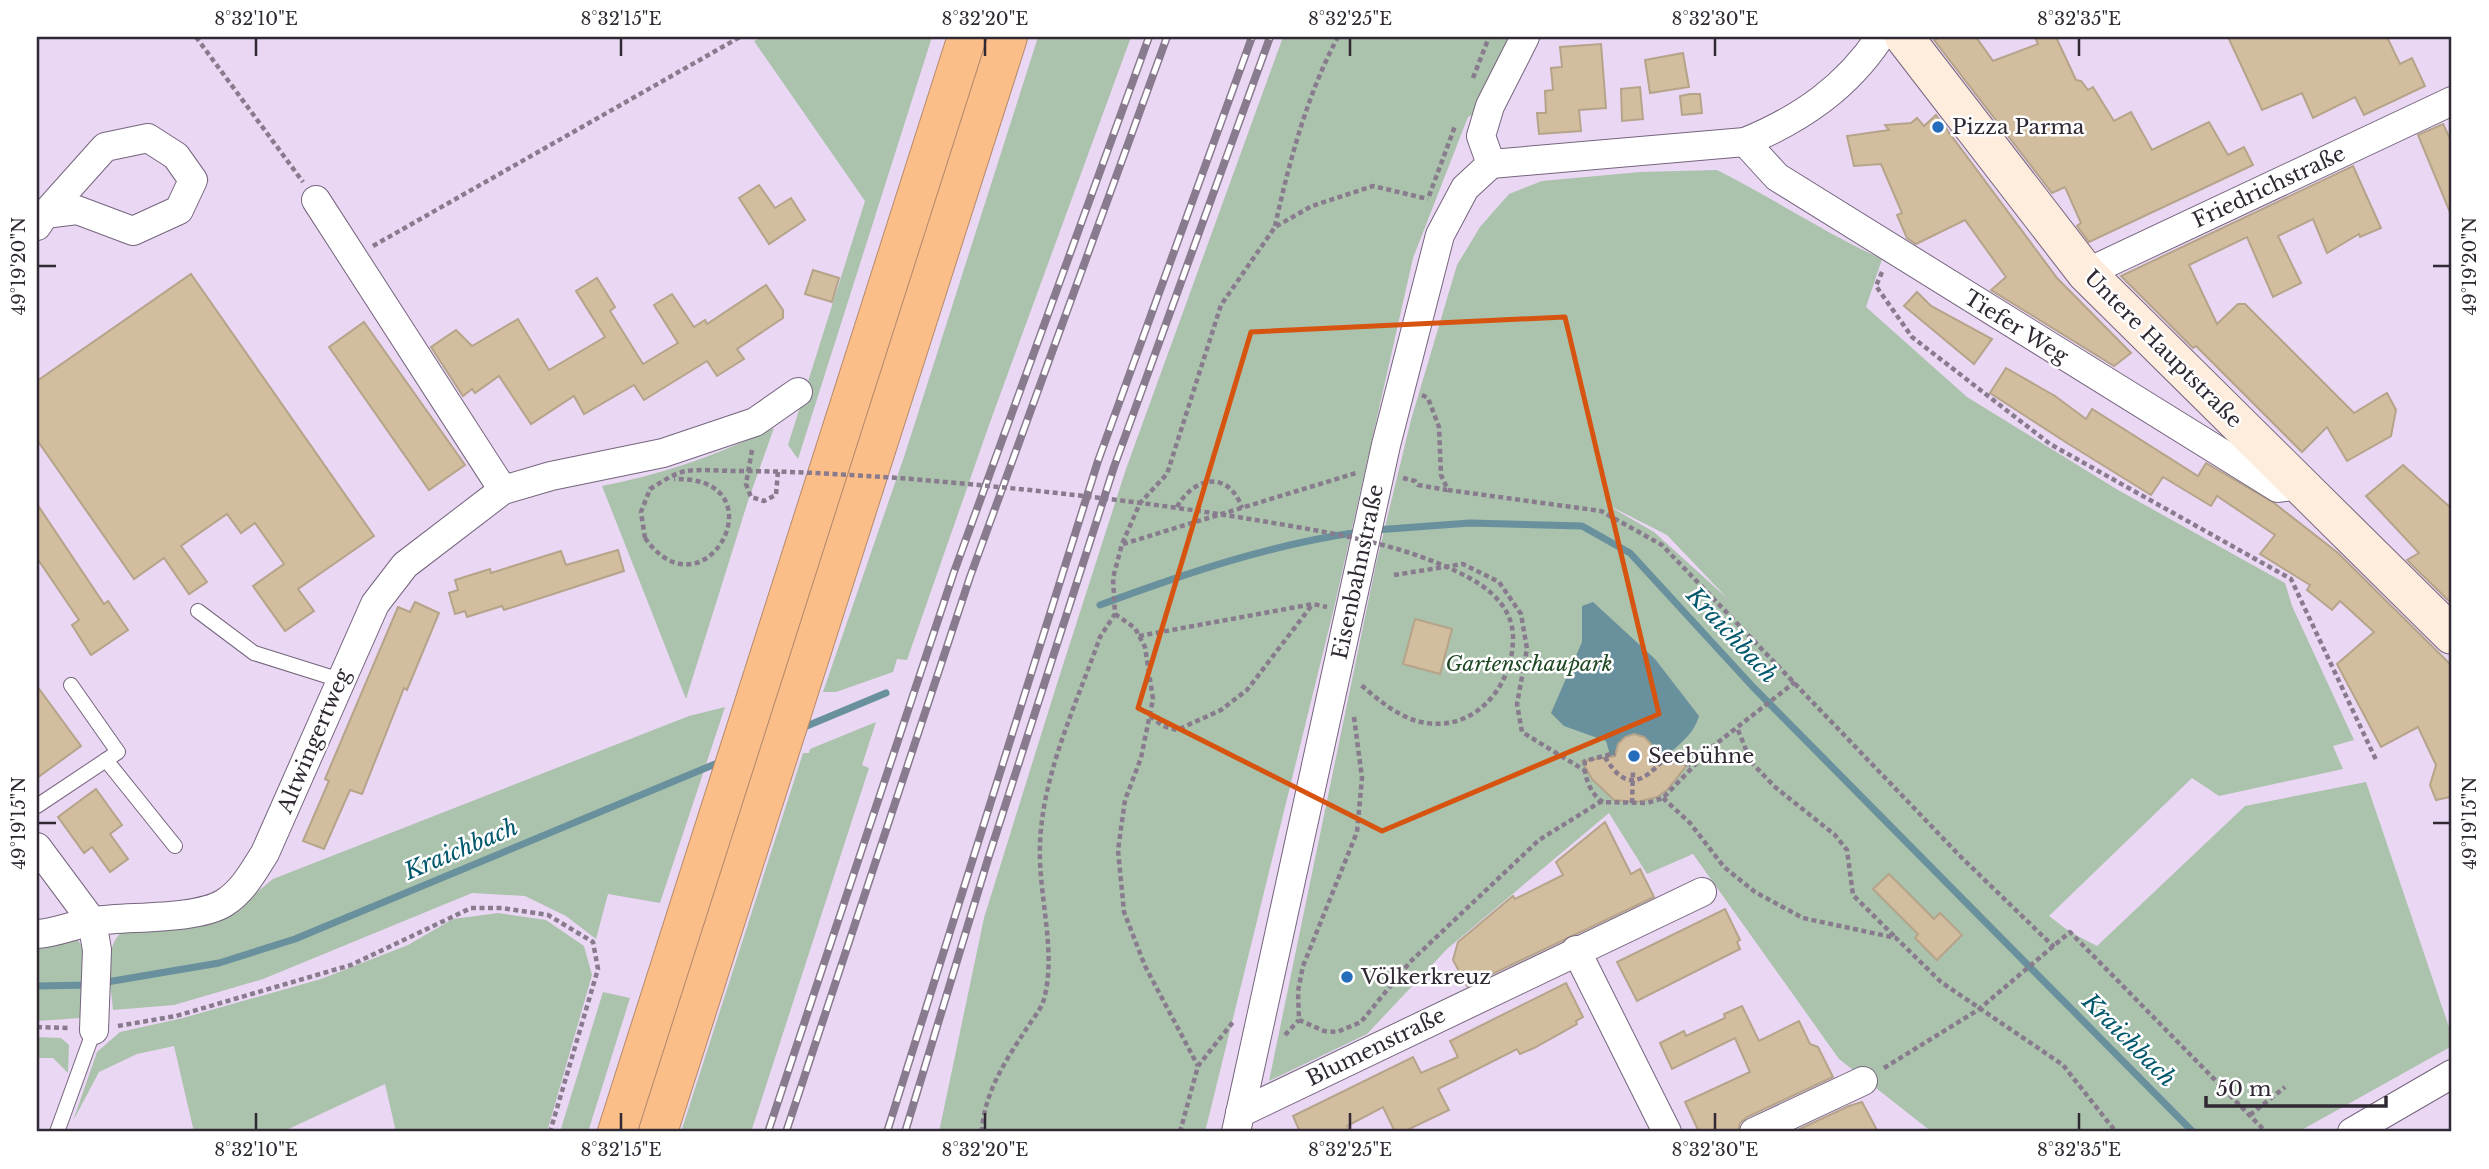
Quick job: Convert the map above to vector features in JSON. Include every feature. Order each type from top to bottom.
[{"type":"highway","points":[[617,1132],[967,37]]},
{"type":"highway","points":[[658,1132],[1008,37]]},
{"type":"main road","name":"Untere Hauptstraße","points":[[1904,37],[2086,273],[2452,635]]},
{"type":"street","points":[[1525,37],[1490,106],[1481,136],[1491,163],[1745,142],[1784,126],[1822,101],[1861,66],[1881,37]]},
{"type":"street","name":"Friedrichstraße","points":[[2086,273],[2452,101]]},
{"type":"street","points":[[148,138],[176,156],[193,180],[179,211],[133,231],[77,210],[41,220],[105,147],[148,138]]},
{"type":"street","name":"Tiefer Weg","points":[[1745,142],[1777,177],[1892,251],[2278,488],[2299,485]]},
{"type":"street","name":"Eisenbahnstraße","points":[[1238,1123],[1377,481],[1440,234],[1465,188],[1491,163]]},
{"type":"street","points":[[316,200],[503,490]]},
{"type":"street","name":"Altwingertweg","points":[[37,934],[57,933],[92,921],[186,913],[222,905],[243,888],[265,853],[375,604],[405,565],[503,490],[551,476],[663,453],[755,422],[798,392]]},
{"type":"street","points":[[37,847],[92,921],[97,950],[95,1019]]},
{"type":"street","name":"Blumenstraße","points":[[1238,1123],[1576,950],[1702,892]]},
{"type":"street","points":[[1576,950],[1667,1132]]},
{"type":"street","points":[[2352,1132],[2452,1074]]},
{"type":"street","points":[[1754,1132],[1863,1082]]},
{"type":"lane","points":[[198,611],[254,653],[340,680]]},
{"type":"lane","points":[[37,806],[118,752],[71,685]]},
{"type":"lane","points":[[106,760],[175,846]]},
{"type":"lane","points":[[57,1132],[95,1019]]},
{"type":"path","points":[[196,37],[316,200]]},
{"type":"path","points":[[353,257],[740,37]]},
{"type":"path","points":[[982,1132],[983,1113],[992,1090],[1044,1002],[1048,976],[1040,890],[1040,843],[1045,803],[1100,636],[1115,614],[1113,578],[1122,544],[1140,503],[1167,474],[1221,305],[1275,227],[1287,174],[1328,55],[1338,37]]},
{"type":"path","points":[[1470,85],[1489,37]]},
{"type":"path","points":[[1424,212],[1456,123]]},
{"type":"path","points":[[1275,227],[1312,206],[1373,186],[1428,199]]},
{"type":"path","points":[[1892,251],[1876,286],[1912,337],[2050,444],[2291,579],[2377,762]]},
{"type":"path","points":[[1417,393],[1427,398],[1439,426],[1441,475],[1448,490]]},
{"type":"path","points":[[653,480],[687,478],[714,487],[724,499],[729,514],[728,533],[722,547],[706,559],[679,564],[652,549],[645,538],[641,512],[650,489],[683,471],[778,471],[1065,492],[1177,507],[1395,548],[1449,568],[1482,586],[1507,611],[1513,632],[1508,673],[1498,694],[1477,712],[1449,722],[1419,722],[1398,713],[1360,684],[1358,695]]},
{"type":"path","points":[[750,471],[747,491],[751,497],[764,501],[771,499],[778,490],[778,471]]},
{"type":"path","points":[[1122,544],[1242,508],[1377,481],[1415,481],[1418,485],[1448,490],[1601,511],[1662,545],[1960,856],[2054,947]]},
{"type":"path","points":[[1177,507],[1184,494],[1197,484],[1213,482],[1226,485],[1237,493],[1242,508]]},
{"type":"path","points":[[1394,575],[1463,564],[1499,582],[1521,614],[1527,649],[1517,704],[1522,732],[1584,770]]},
{"type":"path","points":[[1139,636],[1312,604],[1247,690],[1221,710],[1177,730],[1163,726],[1150,716]]},
{"type":"path","points":[[1115,614],[1135,628],[1145,647],[1153,699],[1141,758],[1125,800],[1118,850],[1124,912],[1145,966],[1198,1066]]},
{"type":"path","points":[[1356,706],[1354,716],[1362,778],[1357,832],[1321,916],[1298,992],[1299,1020],[1324,1031],[1337,1032],[1361,1022],[1410,962],[1539,840],[1601,802],[1647,803],[1663,798],[1712,747],[1738,730],[1795,682]]},
{"type":"path","points":[[1738,730],[1751,762],[1775,787],[1835,835],[1847,850],[1853,895],[1941,982],[1978,1010],[2063,1065],[2116,1132]]},
{"type":"path","points":[[1601,802],[1590,787],[1584,770],[1585,761],[1615,753]]},
{"type":"path","points":[[1605,757],[1619,774],[1633,779],[1651,775],[1664,759]]},
{"type":"path","points":[[1652,759],[1695,765]]},
{"type":"path","points":[[1632,803],[1633,772]]},
{"type":"path","points":[[1663,798],[1690,823],[1724,867],[1755,892],[1803,918],[1896,938]]},
{"type":"path","points":[[37,1027],[95,1019],[176,1016],[351,965],[471,908],[502,908],[548,915],[593,942],[598,969],[550,1132]]},
{"type":"path","points":[[1863,1082],[1978,1010],[2070,932],[2266,1132]]},
{"type":"path","points":[[2250,1115],[2284,1087]]},
{"type":"highlighted area","points":[[1565,317],[1659,714],[1382,831],[1138,708],[1251,332]]},
{"type":"green space","points":[[762,37],[932,37],[798,459],[788,445],[865,201],[754,41]]},
{"type":"green space","points":[[1038,37],[1131,37],[989,425],[907,660],[897,659],[893,672],[836,692],[823,692],[905,454]]},
{"type":"green space","points":[[1283,37],[1523,37],[1490,106],[1468,117],[1413,258],[1334,608],[1205,1132],[939,1132],[984,918],[1055,690],[1126,469]]},
{"type":"green space","name":"Gartenschaupark","points":[[1717,170],[1882,259],[1866,307],[1967,397],[2118,490],[2285,583],[2292,606],[2354,740],[2333,746],[2343,769],[2219,796],[2192,778],[2049,916],[2070,932],[2097,946],[2245,806],[2366,782],[2452,1036],[2452,1046],[2298,1132],[1932,1132],[1839,1059],[1693,854],[1647,874],[1609,813],[1447,949],[1367,1034],[1269,1081],[1376,564],[1411,420],[1457,265],[1480,227],[1509,194],[1542,181],[1640,172]],"holes":[[[1602,502],[1667,535],[1728,599],[1654,532]]]},
{"type":"green space","points":[[774,428],[748,501],[686,699],[602,486],[689,463]]},
{"type":"green space","points":[[725,707],[660,903],[608,894],[596,939],[566,916],[525,896],[472,893],[263,979],[174,1005],[113,1010],[110,956],[112,946],[124,930],[233,912],[273,879],[689,716]]},
{"type":"green space","points":[[876,722],[862,765],[869,768],[751,1132],[681,1132],[803,753],[809,753],[810,749]]},
{"type":"green space","points":[[498,913],[546,920],[584,946],[592,975],[547,1132],[396,1132],[385,1084],[282,1132],[194,1132],[174,1046],[137,1054],[99,1072],[73,1121],[97,1052],[120,1032],[183,1018],[321,979],[408,945],[453,919]]},
{"type":"green space","points":[[73,937],[83,950],[85,961],[81,1018],[37,1021],[37,942]]},
{"type":"green space","points":[[603,992],[630,998],[588,1132],[560,1132]]},
{"type":"green space","points":[[37,1037],[61,1038],[69,1045],[68,1073],[53,1058],[37,1058]]},
{"type":"water","points":[[1593,602],[1655,659],[1699,716],[1691,732],[1653,770],[1612,762],[1606,741],[1564,726],[1551,713],[1582,642],[1582,606]]},
{"type":"building","points":[[1942,37],[1976,37],[1993,61],[2038,44],[2035,37],[2056,37],[2076,80],[2081,81],[2088,90],[2093,87],[2114,121],[2131,112],[2152,150],[2209,122],[2228,155],[2244,147],[2253,165],[2089,242],[2077,226],[2081,223],[2065,187],[2052,193],[1934,40]]},
{"type":"building","points":[[2228,37],[2387,37],[2400,64],[2412,58],[2425,86],[2364,115],[2355,97],[2313,118],[2302,93],[2262,110]]},
{"type":"building","points":[[1601,44],[1606,108],[1579,110],[1581,131],[1539,134],[1537,113],[1546,113],[1545,91],[1553,90],[1551,68],[1562,67],[1560,47]]},
{"type":"building","points":[[1683,53],[1689,87],[1650,93],[1645,60]]},
{"type":"building","points":[[1640,87],[1643,119],[1622,121],[1621,89]]},
{"type":"building","points":[[1700,94],[1702,113],[1682,115],[1680,96]]},
{"type":"building","points":[[1936,115],[2057,278],[2131,353],[2114,366],[1991,290],[2006,277],[1965,220],[1916,244],[1907,238],[1897,215],[1902,213],[1881,164],[1854,166],[1847,136],[1889,130],[1885,125],[1911,123],[1917,118],[1924,126]]},
{"type":"building","points":[[2443,124],[2452,143],[2452,217],[2418,135]]},
{"type":"building","points":[[2353,166],[2381,228],[2360,237],[2359,234],[2327,253],[2313,219],[2278,236],[2301,283],[2273,297],[2247,237],[2189,265],[2217,324],[2238,304],[2245,304],[2354,413],[2387,393],[2396,410],[2391,436],[2347,461],[2327,427],[2302,452],[2121,276]]},
{"type":"building","points":[[759,185],[775,208],[791,198],[805,220],[769,244],[739,198]]},
{"type":"building","points":[[813,270],[839,278],[832,302],[805,294]]},
{"type":"building","points":[[191,274],[374,536],[298,589],[314,611],[285,631],[253,586],[284,564],[255,523],[241,533],[227,514],[181,546],[207,582],[189,594],[164,558],[134,579],[37,440],[37,381]]},
{"type":"building","points":[[597,278],[615,307],[610,311],[643,364],[678,343],[654,305],[672,294],[694,327],[705,320],[707,324],[766,285],[783,310],[783,318],[737,349],[744,359],[717,376],[707,361],[644,400],[634,385],[584,414],[574,396],[531,424],[499,376],[475,393],[472,389],[463,396],[431,347],[456,330],[472,346],[518,319],[549,370],[605,337],[576,291]]},
{"type":"building","points":[[1917,292],[1931,306],[1992,339],[1974,364],[1904,306]]},
{"type":"building","points":[[364,322],[465,465],[429,490],[329,347]]},
{"type":"building","points":[[2006,368],[2055,396],[2086,419],[2092,409],[2198,476],[2206,463],[2274,503],[2338,553],[2452,666],[2452,801],[2450,797],[2436,800],[2430,785],[2436,765],[2418,727],[2381,747],[2337,664],[2374,632],[2340,601],[2332,610],[2307,590],[2310,585],[2260,554],[2275,535],[2217,496],[2211,506],[2163,477],[2151,495],[2067,443],[1990,393]]},
{"type":"building","points":[[2403,465],[2452,509],[2452,604],[2407,560],[2419,553],[2366,496]]},
{"type":"building","points":[[37,504],[104,604],[108,601],[128,630],[91,655],[72,625],[79,620],[37,558]]},
{"type":"building","points":[[618,550],[624,571],[504,610],[502,606],[467,617],[465,611],[455,614],[449,593],[458,590],[455,580],[490,569],[491,573],[561,551],[566,565]]},
{"type":"building","points":[[415,602],[439,613],[407,690],[404,688],[362,794],[350,790],[324,849],[303,841],[329,781],[325,779],[398,607],[410,612]]},
{"type":"building","points":[[1415,619],[1452,629],[1440,674],[1403,664]]},
{"type":"building","points":[[37,686],[81,746],[37,778]]},
{"type":"building","points":[[1634,734],[1644,737],[1651,744],[1655,760],[1687,765],[1667,790],[1657,797],[1637,802],[1614,800],[1592,779],[1582,761],[1615,756],[1618,744],[1625,737]]},
{"type":"building","points":[[96,789],[122,825],[110,834],[128,859],[110,872],[92,847],[84,853],[58,817]]},
{"type":"building","points":[[1605,822],[1631,874],[1640,869],[1654,897],[1467,986],[1453,960],[1458,942],[1513,896],[1515,899],[1563,875],[1556,862]]},
{"type":"building","points":[[1889,874],[1934,919],[1940,913],[1962,935],[1937,960],[1915,938],[1918,934],[1873,889]]},
{"type":"building","points":[[1725,909],[1740,940],[1737,942],[1740,949],[1637,1001],[1617,962]]},
{"type":"building","points":[[1566,983],[1583,1017],[1576,1021],[1577,1024],[1534,1048],[1520,1054],[1517,1049],[1438,1089],[1449,1110],[1403,1132],[1395,1132],[1383,1107],[1347,1126],[1350,1132],[1300,1132],[1293,1116],[1413,1057],[1421,1073],[1458,1057],[1450,1041]]},
{"type":"building","points":[[1742,1006],[1759,1041],[1799,1021],[1810,1044],[1818,1047],[1833,1077],[1747,1117],[1740,1123],[1738,1132],[1699,1132],[1685,1102],[1750,1072],[1735,1038],[1672,1069],[1660,1043],[1684,1031],[1686,1036],[1725,1018],[1724,1014]]},
{"type":"building","points":[[1862,1102],[1878,1132],[1793,1132],[1849,1106]]},
{"type":"waterway","name":"Kraichbach","points":[[1375,530],[1470,523],[1582,526],[1630,553],[1753,687],[2193,1132]]},
{"type":"waterway","name":"Kraichbach","points":[[1100,605],[1196,571],[1261,552],[1360,532]]},
{"type":"waterway","name":"Kraichbach","points":[[802,728],[886,693]]},
{"type":"waterway","name":"Kraichbach","points":[[101,983],[219,963],[295,939],[720,762]]},
{"type":"waterway","name":"Kraichbach","points":[[37,986],[89,985]]},
{"type":"railway","points":[[768,1132],[954,572],[1149,37]]},
{"type":"railway","points":[[786,1132],[970,577],[1167,37]]},
{"type":"railway","points":[[887,1132],[1098,461],[1252,37]]},
{"type":"railway","points":[[905,1132],[988,859],[1114,467],[1270,37]]},
{"type":"place","name":"Pizza Parma","points":[[1938,127]]},
{"type":"place","name":"Seebühne","points":[[1634,756]]},
{"type":"place","name":"Völkerkreuz","points":[[1347,977]]}]
